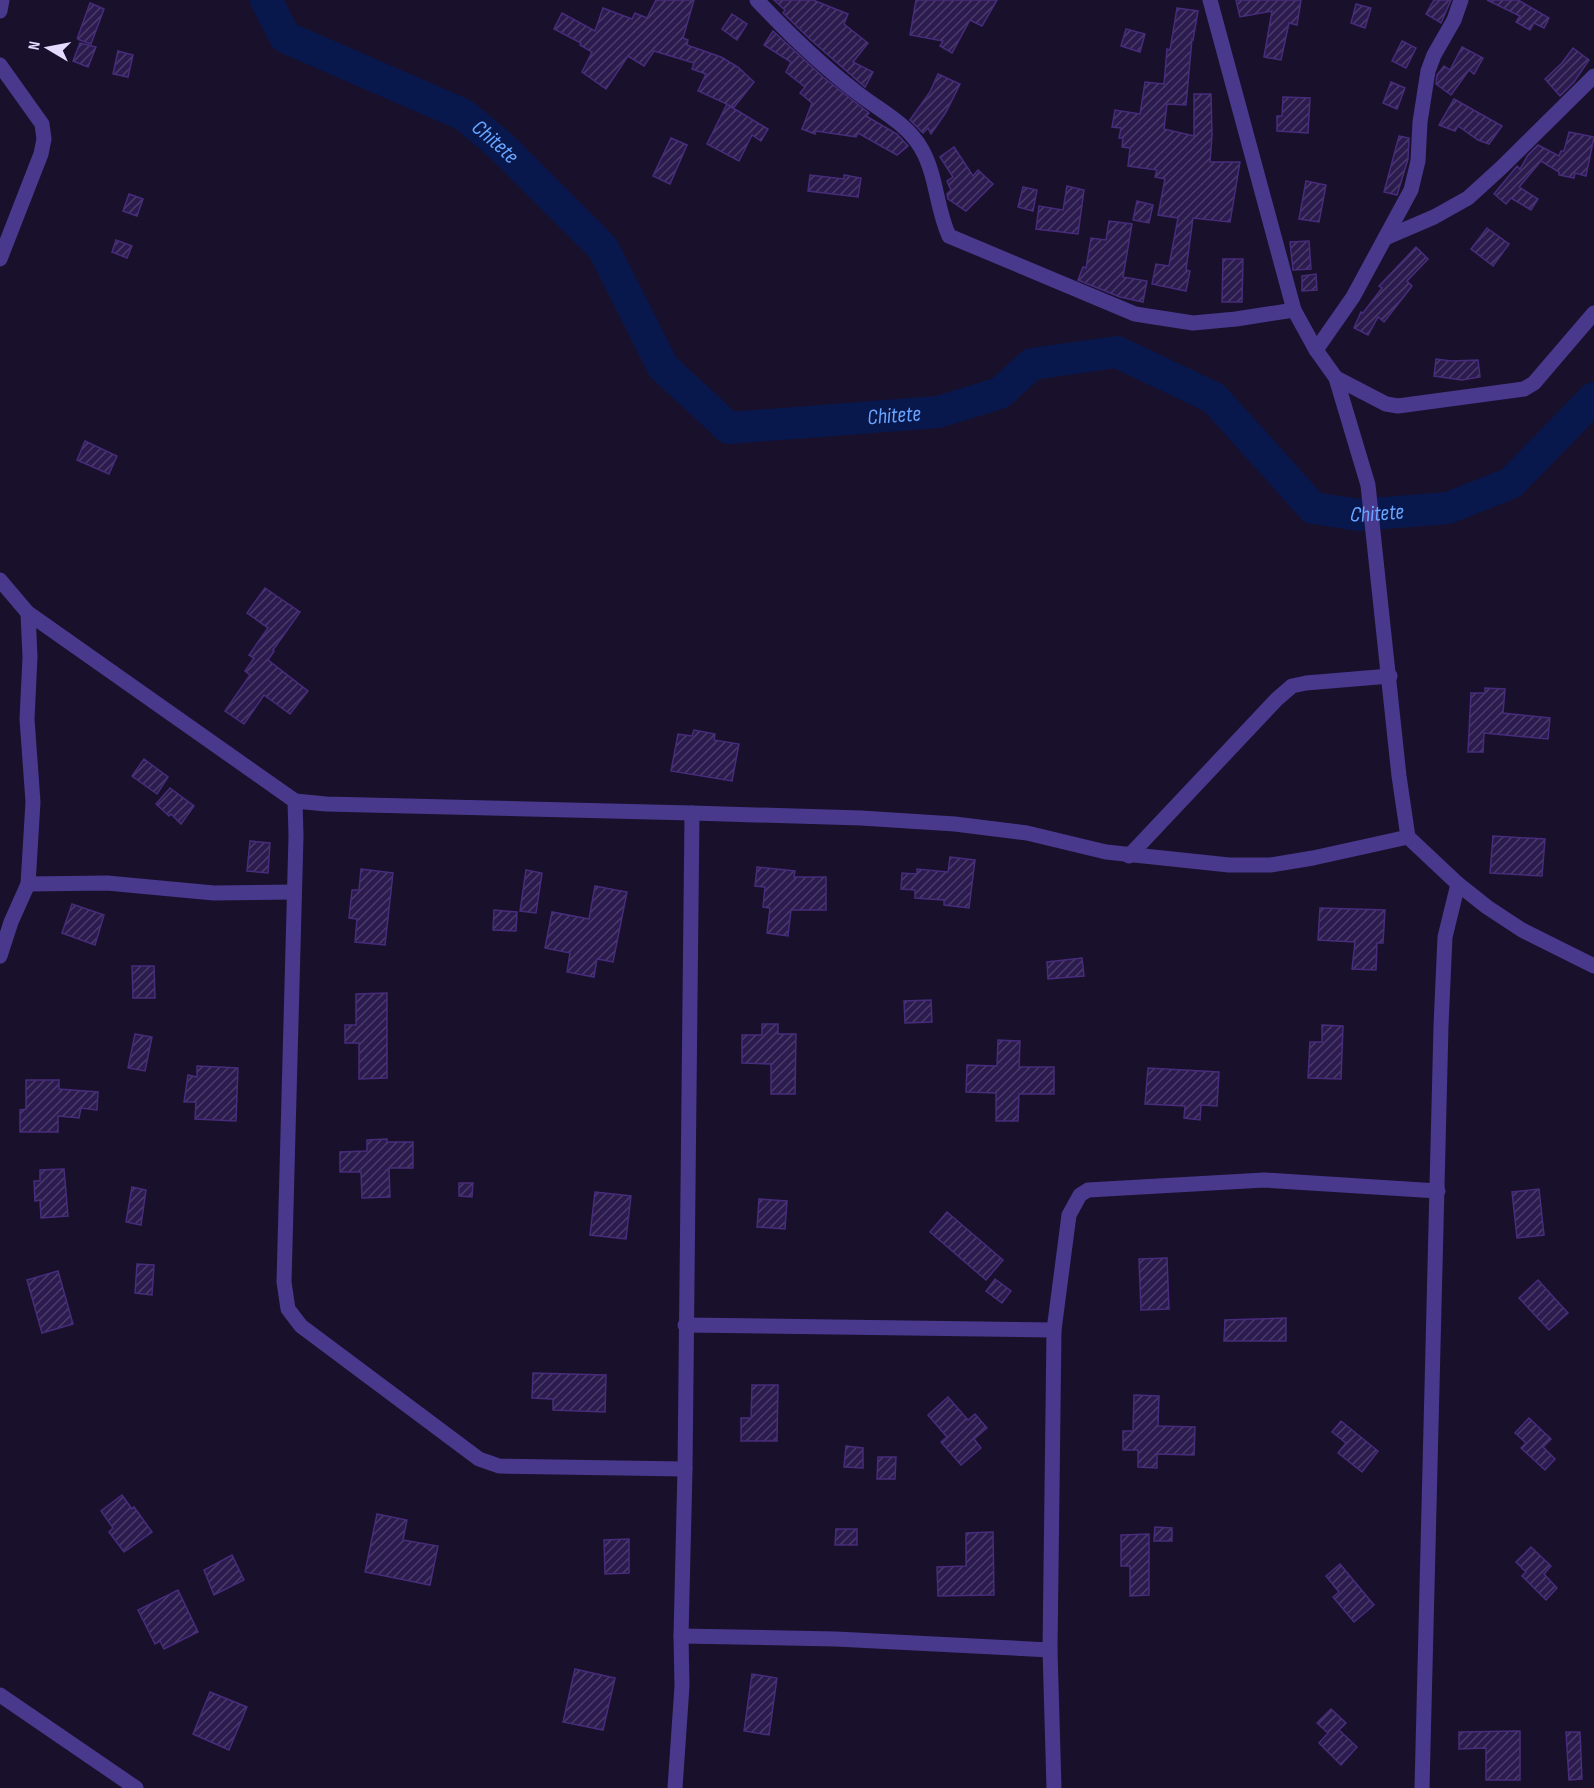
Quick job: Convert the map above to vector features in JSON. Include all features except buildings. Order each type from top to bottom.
[{"type":"street","points":[[0,11],[2,0]]},
{"type":"street","points":[[757,0],[778,23],[855,92],[899,122],[920,146],[932,171],[944,227],[949,236],[1136,314],[1192,323],[1294,310]]},
{"type":"street","points":[[1210,0],[1294,310],[1316,350],[1336,378],[1368,485],[1399,776],[1408,837],[1458,884],[1487,907],[1522,930],[1594,966]]},
{"type":"street","points":[[1316,350],[1353,297],[1411,190],[1418,161],[1420,122],[1428,71],[1434,55],[1454,20],[1461,0]]},
{"type":"street","points":[[0,64],[42,124],[44,139],[38,163],[0,259]]},
{"type":"street","points":[[1385,238],[1434,217],[1468,198],[1503,167],[1594,76]]},
{"type":"street","points":[[1336,378],[1386,404],[1398,406],[1524,389],[1534,383],[1594,313]]},
{"type":"street","points":[[0,580],[28,613],[295,801],[326,804],[692,813],[955,824],[1027,833],[1129,856],[1228,865],[1270,865],[1408,837]]},
{"type":"street","points":[[0,956],[11,922],[28,884],[33,802],[27,719],[30,657],[28,613]]},
{"type":"street","points":[[1129,856],[1277,699],[1292,686],[1389,676]]},
{"type":"street","points":[[295,801],[284,1282],[288,1310],[301,1326],[479,1459],[499,1466],[685,1469]]},
{"type":"street","points":[[675,1788],[682,1686],[692,813]]},
{"type":"street","points":[[28,884],[107,883],[214,893],[294,892]]},
{"type":"street","points":[[1422,1788],[1441,1026],[1445,937],[1458,884]]},
{"type":"street","points":[[1054,1788],[1050,1650],[1054,1330],[1069,1215],[1080,1195],[1088,1190],[1264,1180],[1438,1191]]},
{"type":"street","points":[[685,1325],[1054,1330]]},
{"type":"street","points":[[681,1636],[836,1639],[1050,1650]]},
{"type":"street","points":[[0,1695],[112,1781],[136,1788]]},
{"type":"waterway","name":"Chitete","points":[[266,0],[285,37],[464,115],[501,146],[603,248],[663,367],[729,428],[938,412],[1000,393],[1032,364],[1117,352],[1214,398],[1313,508],[1359,515],[1448,508],[1511,483],[1594,398]]}]
